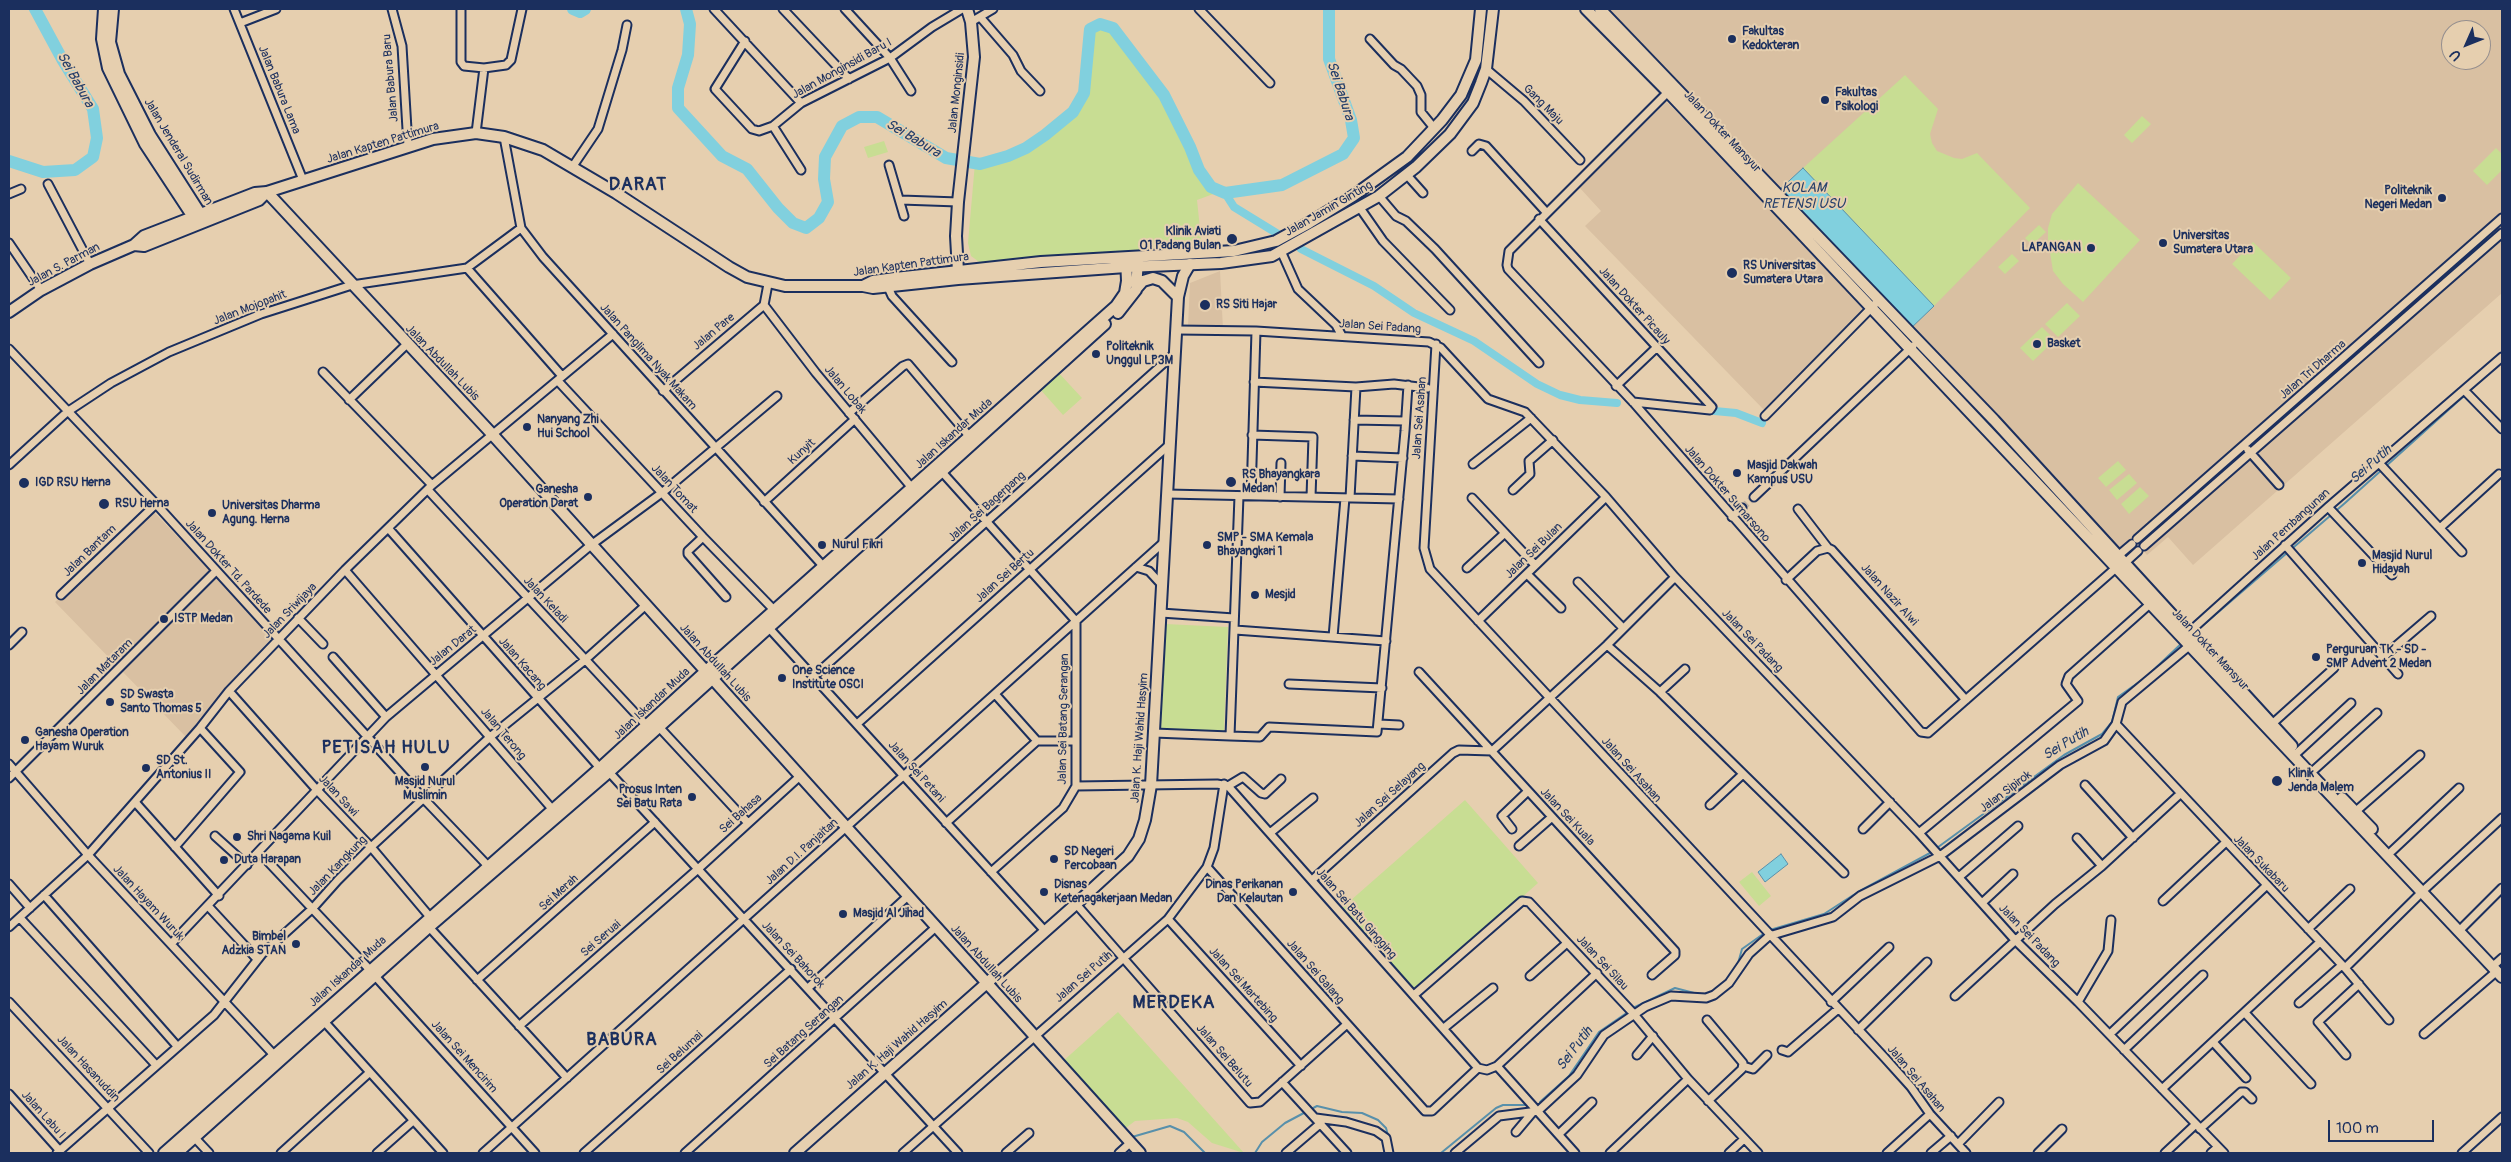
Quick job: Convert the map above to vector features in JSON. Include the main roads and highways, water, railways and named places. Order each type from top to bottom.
[{"type":"main road","name":"Jalan Monginsidi","points":[[958,271],[956,236],[958,202],[973,75],[974,44],[967,9]]},
{"type":"main road","name":"Jalan Jamin Ginting","points":[[1126,262],[1234,252],[1258,247],[1284,236],[1353,196],[1407,157],[1461,95],[1476,60],[1480,9]]},
{"type":"main road","name":"Jalan Jamin Ginting","points":[[1150,267],[1245,260],[1272,256],[1379,196],[1450,134],[1473,104],[1486,69],[1493,9]]},
{"type":"main road","name":"Jalan Dokter Mansyur","points":[[1586,9],[1671,89]]},
{"type":"main road","name":"Jalan Dokter Mansyur","points":[[1600,9],[1671,89],[1772,197],[1870,308],[2121,561],[2150,604],[2188,639],[2272,724],[2392,851],[2424,890],[2463,927],[2499,968]]},
{"type":"main road","name":"Jalan Jenderal Sudirman","points":[[108,10],[111,51],[119,74],[150,135],[188,194],[199,218]]},
{"type":"main road","name":"Jalan Jenderal Sudirman","points":[[108,10],[102,39],[108,68],[145,144],[199,218]]},
{"type":"main road","name":"Jalan Kapten Pattimura","points":[[199,218],[214,208],[255,193],[267,192],[408,146],[433,139],[476,133],[504,137],[543,150],[573,166],[729,267],[747,277],[768,284],[802,288],[888,287],[1126,262]]},
{"type":"main road","name":"Jalan Kapten Pattimura","points":[[199,218],[259,200],[267,192]]},
{"type":"main road","name":"Jalan Abdullah Lubis","points":[[267,192],[492,434],[1140,1153]]},
{"type":"main road","points":[[188,194],[214,208]]},
{"type":"main road","points":[[1353,196],[1360,208]]},
{"type":"main road","name":"Jalan Dokter Mansyur","points":[[1772,197],[1908,331],[2121,561],[2188,639],[2499,968]]},
{"type":"main road","name":"Jalan S. Parman","points":[[9,312],[41,290],[90,264],[134,245],[140,238],[199,218]]},
{"type":"main road","points":[[1136,290],[1140,260],[1150,267],[1178,296]]},
{"type":"main road","name":"Jalan Kapten Pattimura","points":[[868,287],[872,282],[958,271],[1126,262]]},
{"type":"main road","name":"Jalan Iskandar Muda","points":[[176,1153],[428,922],[492,870],[709,675],[775,612],[942,472],[1116,306],[1125,293],[1126,262]]},
{"type":"main road","name":"Jalan K. Haji Wahid Hasyim","points":[[794,1153],[1076,904],[1135,848],[1145,820],[1151,785],[1174,354],[1178,330],[1178,296],[1183,276],[1190,264]]},
{"type":"main road","points":[[1136,290],[1143,280],[1153,278],[1162,281],[1178,296]]},
{"type":"main road","name":"Jalan Iskandar Muda","points":[[709,675],[770,628],[912,488],[970,436],[994,421],[1118,312],[1136,290]]},
{"type":"main road","name":"Jalan Iskandar Muda","points":[[492,870],[553,810],[604,769]]},
{"type":"main road","name":"Jalan Iskandar Muda","points":[[164,1153],[274,1055],[321,1019]]},
{"type":"water","name":"KOLAM RETENSI USU","points":[[1803,168],[1934,306],[1908,331],[1776,193]]},
{"type":"water","points":[[1781,854],[1788,864],[1765,882],[1758,872]]},
{"type":"waterway","name":"Sei Babura","points":[[9,161],[43,172],[75,170],[93,157],[97,138],[93,109],[62,59],[35,9]]},
{"type":"waterway","name":"Sei Babura","points":[[573,9],[580,12],[585,9]]},
{"type":"waterway","name":"Sei Babura","points":[[686,9],[690,24],[688,55],[678,88],[678,108],[722,156],[747,169],[778,208],[793,223],[806,228],[819,218],[828,202],[824,179],[825,157],[842,126],[859,117],[877,117],[946,158],[980,164],[1008,156],[1026,148],[1073,112],[1084,93],[1090,29],[1100,24],[1113,28],[1164,95],[1190,147],[1199,170],[1211,187],[1225,193],[1282,185],[1343,154],[1354,138],[1351,120],[1329,59],[1329,9]]},
{"type":"waterway","points":[[1225,193],[1234,207],[1278,234]]},
{"type":"waterway","points":[[1301,249],[1374,286],[1414,313],[1474,341],[1537,384],[1560,395],[1580,400],[1617,403]]},
{"type":"waterway","name":"Sei Putih","points":[[2468,392],[2502,362]]},
{"type":"waterway","name":"Sei Putih","points":[[2194,633],[2345,503],[2465,395]]},
{"type":"waterway","points":[[1704,410],[1736,413],[1762,423]]},
{"type":"waterway","name":"Sei Putih","points":[[1770,930],[1824,914],[1858,892],[1930,853],[2064,755],[2102,734],[2112,722],[2118,697],[2146,677],[2183,642]]},
{"type":"waterway","name":"Sei Putih","points":[[1737,967],[1742,949],[1766,932]]},
{"type":"waterway","name":"Sei Putih","points":[[1633,1008],[1675,988],[1698,994]]},
{"type":"waterway","name":"Sei Putih","points":[[1540,1102],[1569,1076],[1599,1032],[1628,1012]]},
{"type":"waterway","name":"Sei Putih","points":[[1441,1153],[1496,1108],[1503,1105],[1530,1105]]},
{"type":"waterway","name":"Sei Putih","points":[[1255,1153],[1262,1142],[1285,1123],[1317,1106],[1342,1112],[1362,1113],[1378,1120],[1386,1128],[1389,1139]]},
{"type":"waterway","name":"Sei Putih","points":[[1132,1137],[1170,1126],[1184,1132],[1205,1153]]},
{"type":"waterway","name":"Sei Putih","points":[[1115,1153],[1125,1142]]},
{"type":"tunnel","points":[[1742,508],[1754,497]]},
{"type":"place","name":"Fakultas Kedokteran","points":[[1732,39]]},
{"type":"place","name":"Fakultas Psikologi","points":[[1825,100]]},
{"type":"place","name":"Politeknik Negeri Medan","points":[[2442,198]]},
{"type":"place","name":"Klinik Aviati 01 Padang Bulan","points":[[1232,239]]},
{"type":"place","name":"Universitas Sumatera Utara","points":[[2163,243]]},
{"type":"place","name":"LAPANGAN","points":[[2091,248]]},
{"type":"place","name":"RS Universitas Sumatera Utara","points":[[1732,273]]},
{"type":"place","name":"RS Siti Hajar","points":[[1205,305]]},
{"type":"place","name":"Basket","points":[[2037,344]]},
{"type":"place","name":"Politeknik Unggul LP3M","points":[[1096,354]]},
{"type":"place","name":"Nanyang Zhi Hui School","points":[[527,427]]},
{"type":"place","name":"Masjid Dakwah Kampus USU","points":[[1737,473]]},
{"type":"place","name":"RS Bhayangkara Medan","points":[[1231,482]]},
{"type":"place","name":"IGD RSU Herna","points":[[24,483]]},
{"type":"place","name":"Ganesha Operation Darat","points":[[588,497]]},
{"type":"place","name":"RSU Herna","points":[[104,504]]},
{"type":"place","name":"Universitas Dharma Agung. Herna","points":[[212,513]]},
{"type":"place","name":"Nurul Fikri","points":[[822,545]]},
{"type":"place","name":"SMP - SMA Kemala Bhayangkari 1","points":[[1207,545]]},
{"type":"place","name":"Masjid Nurul Hidayah","points":[[2362,563]]},
{"type":"place","name":"Mesjid","points":[[1255,595]]},
{"type":"place","name":"ISTP Medan","points":[[164,619]]},
{"type":"place","name":"Perguruan TK - SD - SMP Advent 2 Medan","points":[[2316,657]]},
{"type":"place","name":"One Science Institute OSCI","points":[[782,678]]},
{"type":"place","name":"SD Swasta Santo Thomas 5","points":[[110,702]]},
{"type":"place","name":"Ganesha Operation Hayam Wuruk","points":[[25,740]]},
{"type":"place","name":"Masjid Nurul Muslimin","points":[[425,767]]},
{"type":"place","name":"SD St. Antonius II","points":[[146,768]]},
{"type":"place","name":"Klinik Jenda Malem","points":[[2277,781]]},
{"type":"place","name":"Prosus Inten Sei Batu Rata","points":[[692,797]]},
{"type":"place","name":"Shri Nagama Kuil","points":[[237,837]]},
{"type":"place","name":"SD Negeri Percobaan","points":[[1054,859]]},
{"type":"place","name":"Duta Harapan","points":[[224,860]]},
{"type":"place","name":"Disnas Ketenagakerjaan Medan","points":[[1044,892]]},
{"type":"place","name":"Dinas Perikanan Dan Kelautan","points":[[1293,892]]},
{"type":"place","name":"Masjid Al Jihad","points":[[843,914]]},
{"type":"place","name":"Bimbel Adzkia STAN","points":[[296,944]]},
{"type":"district","name":"DARAT","points":[[638,185]]},
{"type":"district","name":"PETISAH HULU","points":[[386,748]]},
{"type":"district","name":"MERDEKA","points":[[1174,1003]]},
{"type":"district","name":"BABURA","points":[[622,1040]]}]
